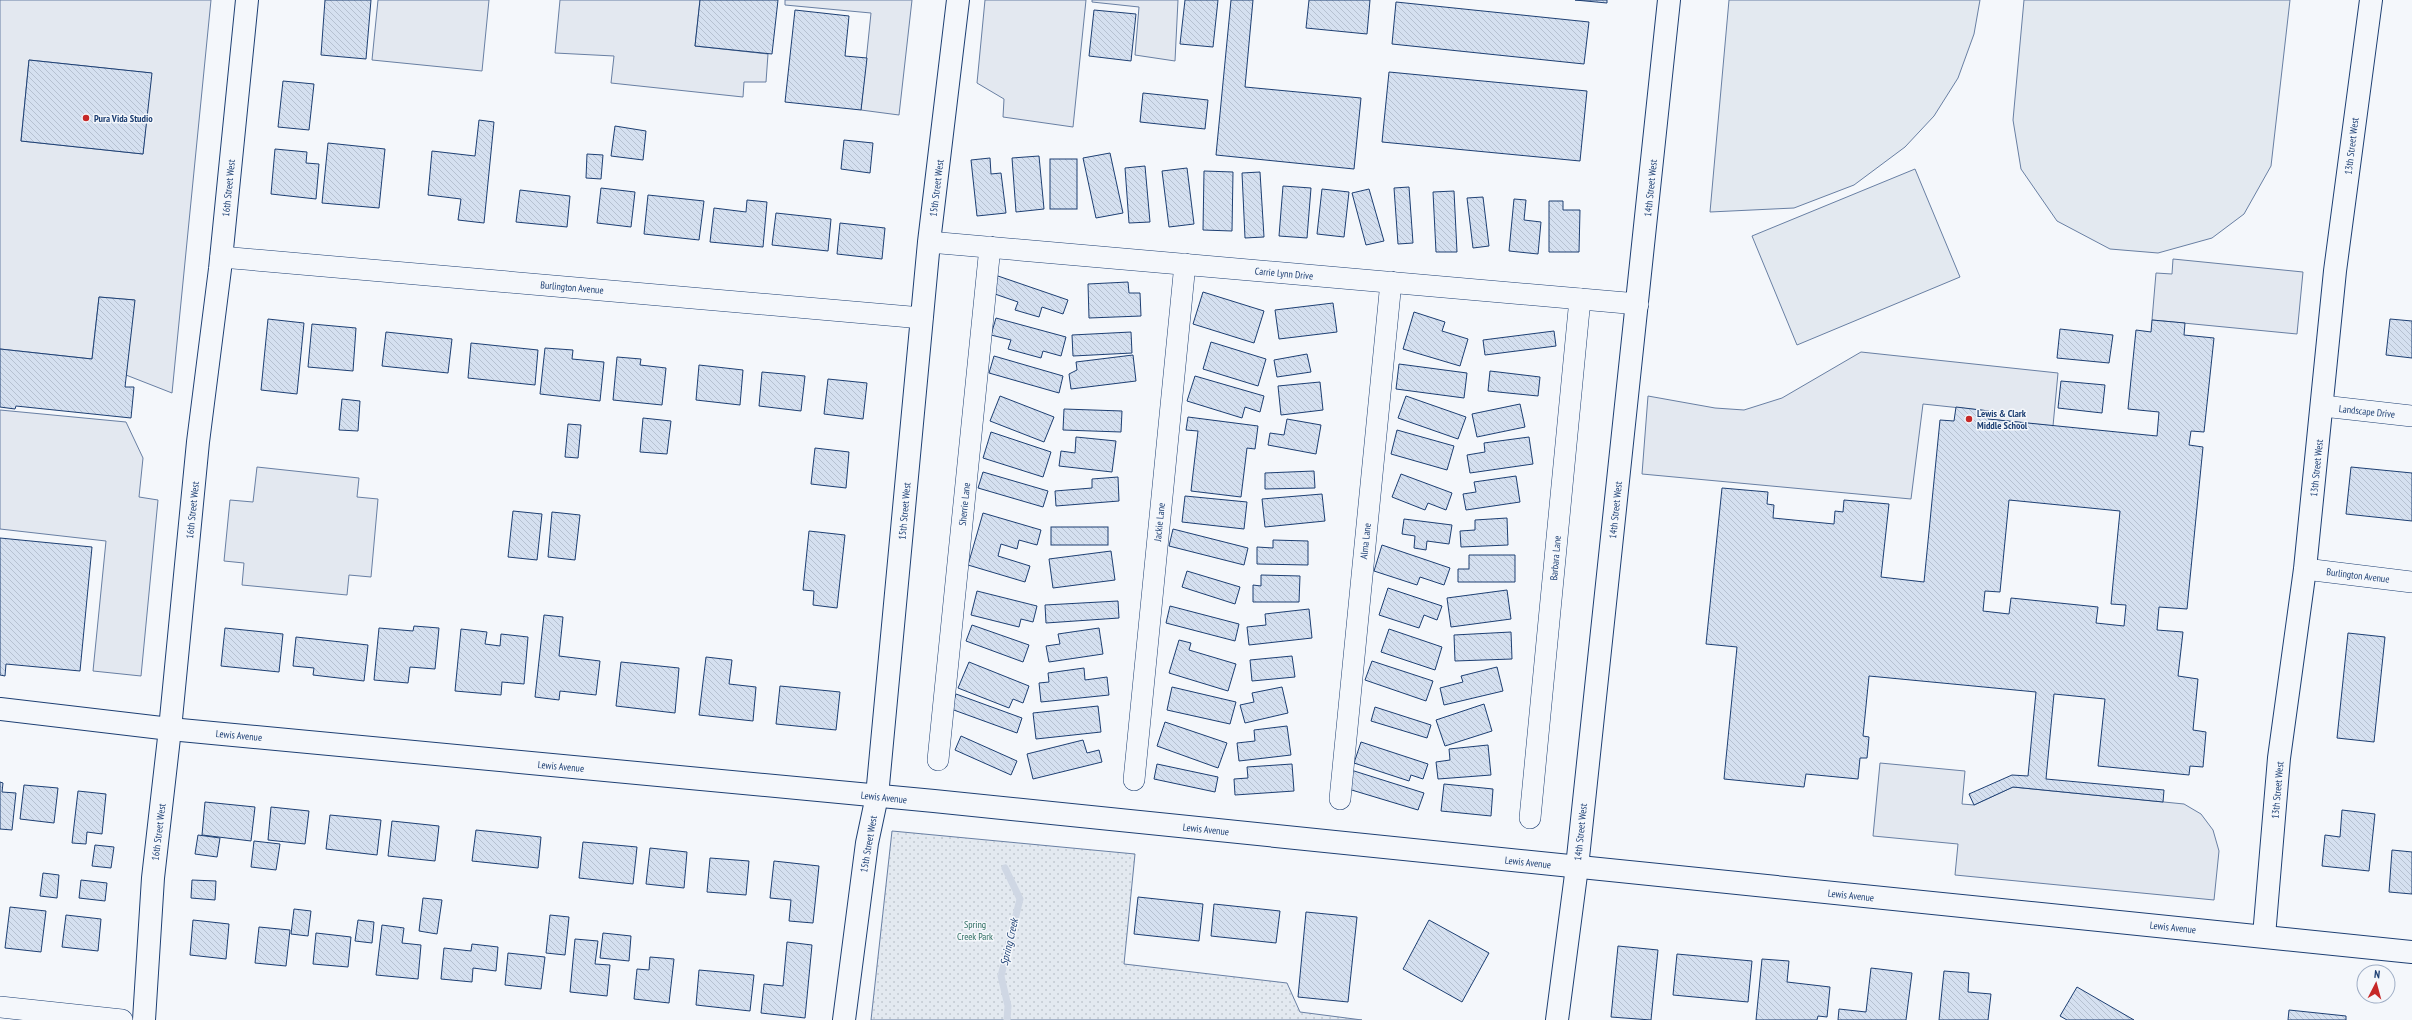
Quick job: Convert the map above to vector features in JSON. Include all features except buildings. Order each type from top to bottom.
[{"type":"street","name":"16th Street West","points":[[144,1020],[153,878],[170,729],[198,442],[221,257],[247,0]]},
{"type":"street","name":"15th Street West","points":[[844,1020],[867,843],[877,796],[929,242],[958,0]]},
{"type":"street","name":"14th Street West","points":[[1557,1020],[1577,867],[1638,304],[1669,0]]},
{"type":"street","name":"13th Street West","points":[[2264,936],[2279,758],[2305,569],[2323,406],[2335,271],[2370,0]]},
{"type":"street","name":"Carrie Lynn Drive","points":[[929,242],[1638,304]]},
{"type":"street","name":"Sherrie Lane","points":[[938,760],[990,247]]},
{"type":"street","name":"Burlington Avenue","points":[[221,257],[922,318]]},
{"type":"street","name":"Jackie Lane","points":[[1134,780],[1185,264]]},
{"type":"street","name":"Alma Lane","points":[[1340,799],[1390,282]]},
{"type":"street","name":"Barbara Lane","points":[[1530,818],[1580,299]]},
{"type":"street","name":"Landscape Drive","points":[[2323,406],[2412,416]]},
{"type":"street","name":"Burlington Avenue","points":[[2305,569],[2412,582]]},
{"type":"street","name":"Lewis Avenue","points":[[0,709],[170,729],[877,796],[2412,952]]},
{"type":"street","points":[[0,1007],[122,1020]]},
{"type":"green space","points":[[1729,0],[1980,0],[1974,34],[1958,78],[1934,116],[1905,147],[1854,185],[1794,208],[1710,212]]},
{"type":"green space","points":[[2024,0],[2290,0],[2271,166],[2244,214],[2212,238],[2158,253],[2110,249],[2057,221],[2021,169],[2013,120]]},
{"type":"green space","points":[[1915,169],[1960,277],[1797,345],[1752,236]]},
{"type":"green space","name":"Spring Creek Park","points":[[892,831],[1135,854],[1124,964],[1287,983],[1300,1012],[1362,1020],[871,1020]]},
{"type":"shaded area","points":[[0,0],[211,0],[172,393],[126,375],[134,300],[99,297],[92,359],[0,349]],"holes":[[[29,60],[151,73],[143,154],[21,141]]]},
{"type":"shaded area","points":[[378,0],[489,0],[482,71],[372,60]]},
{"type":"shaded area","points":[[560,0],[700,0],[695,46],[768,54],[766,82],[744,82],[743,97],[611,83],[614,56],[555,53]]},
{"type":"shaded area","points":[[785,0],[912,0],[899,115],[861,110],[871,13],[785,5]]},
{"type":"shaded area","points":[[985,0],[1086,0],[1073,127],[1003,117],[1004,99],[977,83]]},
{"type":"shaded area","points":[[1092,0],[1178,0],[1175,61],[1135,55],[1139,7],[1092,2]]},
{"type":"shaded area","points":[[2173,259],[2303,272],[2297,334],[2152,320],[2156,273],[2172,274]]},
{"type":"shaded area","points":[[1861,352],[2058,373],[2053,426],[1988,419],[1989,411],[1923,404],[1911,499],[1642,474],[1648,396],[1715,408],[1744,410],[1782,398]]},
{"type":"shaded area","points":[[0,410],[126,422],[143,458],[139,497],[158,500],[141,676],[93,671],[106,541],[0,529]]},
{"type":"shaded area","points":[[257,467],[359,478],[357,497],[378,499],[371,577],[349,575],[347,595],[242,585],[244,563],[224,561],[230,500],[253,502]]},
{"type":"shaded area","points":[[1880,763],[1965,771],[1962,804],[1974,805],[2013,787],[2184,804],[2201,814],[2213,830],[2219,851],[2214,900],[1955,875],[1958,844],[1873,836]]},
{"type":"waterway","name":"Spring Creek","points":[[1005,868],[1020,899],[1001,976],[1008,1006],[1007,1020]]},
{"type":"place","name":"Pura Vida Studio","points":[[86,118]]},
{"type":"place","name":"Lewis & Clark Middle School","points":[[1969,419]]}]
